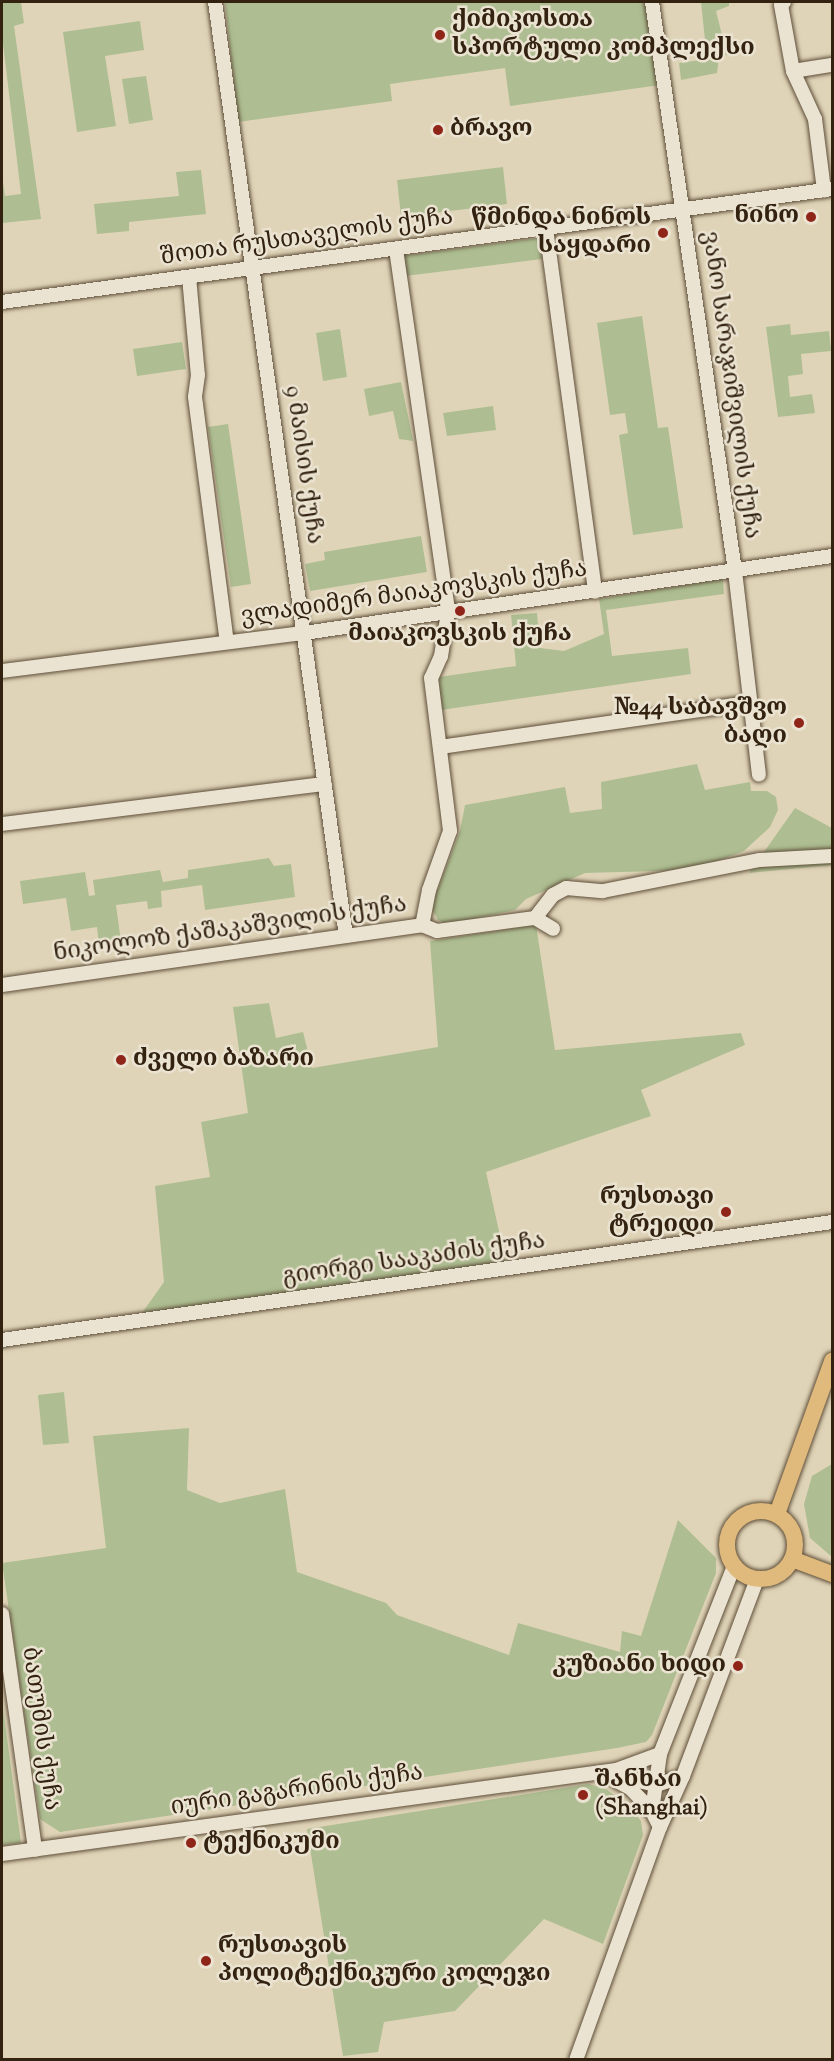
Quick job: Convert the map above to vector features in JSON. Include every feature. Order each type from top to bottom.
[{"type":"main road","points":[[777,1514],[832,1361]]},
{"type":"main road","points":[[756,1510],[777,1514],[794,1538],[792,1559],[775,1576],[757,1579],[734,1566],[726,1545],[734,1522],[756,1510]]},
{"type":"main road","points":[[792,1559],[832,1574]]},
{"type":"street","name":"9 მაისის ქუჩა","points":[[215,2],[346,936]]},
{"type":"street","name":"ვანო სარაჯიშვილის ქუჩა","points":[[652,2],[735,571],[759,775]]},
{"type":"street","points":[[784,2],[781,5],[793,70],[815,119],[828,190]]},
{"type":"street","points":[[793,70],[832,65]]},
{"type":"street","name":"შოთა რუსთაველის ქუჩა","points":[[2,302],[828,190]]},
{"type":"street","points":[[546,228],[595,592]]},
{"type":"street","points":[[396,249],[448,612],[441,656],[431,678],[450,831],[429,890],[422,925]]},
{"type":"street","points":[[189,277],[198,375],[195,397],[227,642]]},
{"type":"street","name":"ვლადიმერ მაიაკოვსკის ქუჩა","points":[[2,671],[304,633],[832,556]]},
{"type":"street","points":[[440,747],[749,703]]},
{"type":"street","points":[[2,824],[325,784]]},
{"type":"street","points":[[554,929],[535,918],[553,895],[566,888],[603,891],[760,860],[832,856]]},
{"type":"street","name":"ნიკოლოზ ქაშაკაშვილის ქუჩა","points":[[2,985],[422,925],[437,931],[535,918]]},
{"type":"street","name":"გიორგი სააკაძის ქუჩა","points":[[2,1340],[832,1222]]},
{"type":"street","points":[[652,1811],[660,1754],[734,1566]]},
{"type":"street","points":[[576,2060],[660,1827],[689,1762],[757,1579]]},
{"type":"street","name":"ბათუმის ქუჩა","points":[[2,1614],[35,1850]]},
{"type":"street","name":"იური გაგარინის ქუჩა","points":[[2,1854],[600,1772],[640,1764],[660,1754]]},
{"type":"street","points":[[600,1772],[630,1788],[652,1811],[660,1827]]},
{"type":"street","name":"იური გაგარინის ქუჩა","points":[[600,1772],[656,1785]]},
{"type":"street","points":[[656,1785],[683,1776]]},
{"type":"green space","points":[[2,2],[21,2],[24,23],[14,26],[41,219],[2,223],[2,175],[5,196],[21,194],[2,35]]},
{"type":"green space","name":"ქიმიკოსთა სპორტული კომპლექსი","points":[[225,2],[647,2],[660,85],[510,106],[505,68],[390,84],[392,101],[238,122]]},
{"type":"green space","points":[[701,2],[729,2],[729,6],[716,11],[727,55],[719,57],[717,73],[681,80],[679,63],[707,59]]},
{"type":"green space","points":[[140,21],[144,50],[105,56],[116,126],[77,132],[63,32]]},
{"type":"green space","points":[[146,76],[153,120],[129,124],[122,79]]},
{"type":"green space","points":[[503,167],[507,204],[401,217],[397,180]]},
{"type":"green space","points":[[201,170],[206,214],[129,222],[129,231],[97,234],[94,204],[179,196],[176,172]]},
{"type":"green space","points":[[539,238],[542,259],[405,276],[402,256]]},
{"type":"green space","points":[[642,316],[658,428],[668,427],[683,528],[633,535],[619,435],[628,433],[625,413],[610,415],[597,323]]},
{"type":"green space","points":[[790,324],[791,335],[829,331],[831,351],[801,354],[803,374],[788,376],[790,397],[812,394],[815,413],[778,417],[766,327]]},
{"type":"green space","points":[[340,329],[347,377],[323,381],[316,333]]},
{"type":"green space","points":[[182,342],[186,369],[137,376],[133,349]]},
{"type":"green space","points":[[401,382],[413,441],[399,439],[393,411],[369,416],[364,389]]},
{"type":"green space","points":[[493,406],[496,430],[447,436],[443,413]]},
{"type":"green space","points":[[228,424],[251,584],[231,587],[208,427]]},
{"type":"green space","points":[[421,536],[427,572],[310,591],[305,564],[325,560],[324,552]]},
{"type":"green space","points":[[723,579],[724,594],[606,610],[612,656],[688,648],[691,674],[441,710],[439,677],[516,666],[511,615],[537,613],[540,648],[564,651],[604,634],[599,599]]},
{"type":"green space","points":[[697,764],[705,790],[750,782],[751,791],[767,791],[776,797],[778,810],[770,827],[744,851],[694,870],[585,873],[526,899],[515,910],[448,924],[438,920],[431,907],[460,831],[465,805],[565,787],[570,813],[602,809],[601,782]]},
{"type":"green space","points":[[795,808],[832,828],[832,865],[749,873]]},
{"type":"green space","points":[[269,858],[274,866],[291,864],[295,897],[205,910],[202,885],[161,891],[162,907],[148,909],[147,901],[116,905],[121,942],[99,945],[97,927],[71,931],[66,898],[23,904],[20,881],[85,872],[89,896],[95,895],[93,880],[160,870],[163,882],[188,878],[188,870]]},
{"type":"green space","points":[[536,925],[555,1050],[741,1033],[745,1045],[641,1090],[651,1116],[486,1172],[506,1263],[142,1313],[164,1282],[155,1186],[210,1177],[201,1122],[248,1113],[233,1007],[269,1003],[276,1038],[303,1032],[312,1068],[438,1047],[430,941]]},
{"type":"green space","points":[[64,1392],[69,1443],[43,1445],[38,1395]]},
{"type":"green space","points":[[189,1428],[187,1490],[220,1503],[285,1489],[297,1572],[386,1603],[397,1615],[509,1655],[518,1623],[620,1652],[622,1631],[641,1636],[678,1520],[716,1558],[716,1573],[652,1735],[646,1742],[617,1748],[60,1832],[40,1819],[2,1563],[106,1548],[93,1436]]},
{"type":"green space","points":[[832,1464],[832,1557],[810,1538],[804,1504],[812,1476]]},
{"type":"green space","points":[[2,1700],[21,1843],[2,1845]]},
{"type":"green space","points":[[589,1784],[606,1789],[630,1807],[641,1821],[643,1835],[603,1944],[544,1919],[455,2011],[384,2022],[378,2052],[343,2056],[307,1829]]},
{"type":"place","name":"ქიმიკოსთა სპორტული კომპლექსი","points":[[440,35]]},
{"type":"place","name":"ბრავო","points":[[438,130]]},
{"type":"place","name":"ნინო","points":[[811,217]]},
{"type":"place","name":"წმინდა ნინოს საყდარი","points":[[663,233]]},
{"type":"place","name":"მაიაკოვსკის ქუჩა","points":[[460,611]]},
{"type":"place","name":"№44 საბავშვო ბაღი","points":[[799,723]]},
{"type":"place","name":"ძველი ბაზარი","points":[[121,1060]]},
{"type":"place","name":"რუსთავი ტრეიდი","points":[[726,1212]]},
{"type":"place","name":"კუზიანი ხიდი","points":[[738,1666]]},
{"type":"place","name":"შანხაი (Shanghai)","points":[[583,1795]]},
{"type":"place","name":"ტექნიკუმი","points":[[191,1843]]},
{"type":"place","name":"რუსთავის პოლიტექნიკური კოლეჯი","points":[[206,1961]]}]
